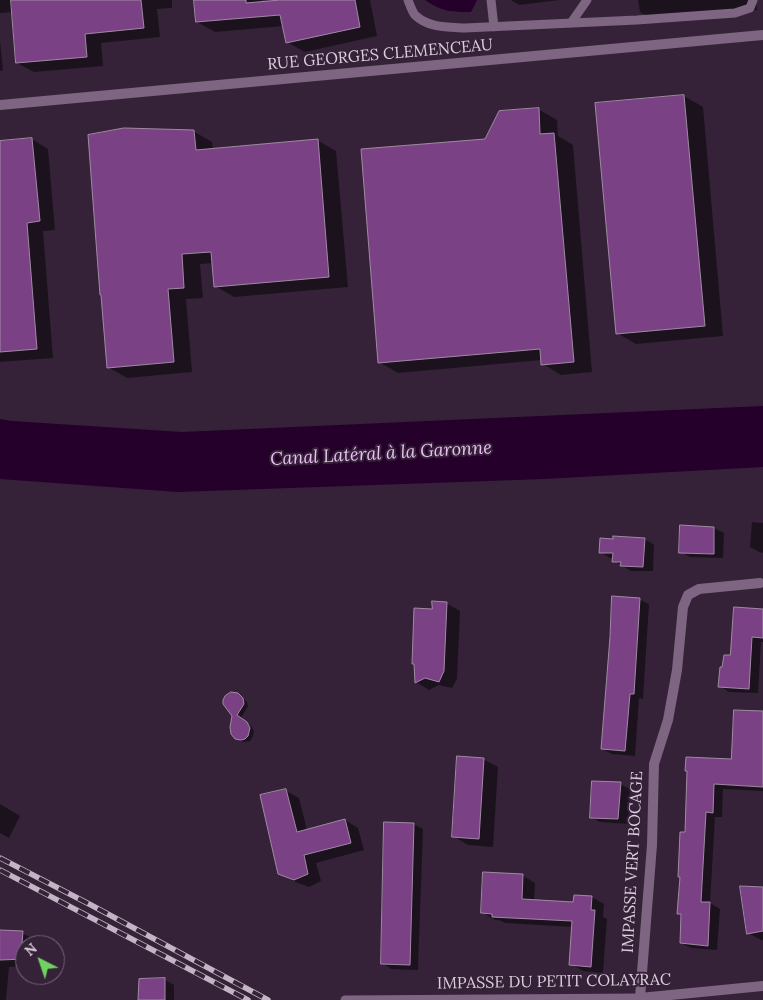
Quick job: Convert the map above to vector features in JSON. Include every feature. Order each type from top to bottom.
[{"type":"street","name":"RUE GEORGES CLEMENCEAU","points":[[0,105],[763,35]]},
{"type":"street","name":"IMPASSE VERT BOCAGE","points":[[640,998],[652,845],[654,764],[668,720],[677,670],[683,607],[688,595],[699,589],[760,583]]},
{"type":"street","name":"IMPASSE DU PETIT COLAYRAC","points":[[640,998],[763,986]]},
{"type":"lane","points":[[408,0],[414,14],[426,23],[440,27],[465,28],[571,24],[735,12],[750,8],[752,0]]},
{"type":"lane","points":[[491,0],[494,27]]},
{"type":"lane","points":[[571,24],[587,0]]},
{"type":"lane","name":"IMPASSE DU PETIT COLAYRAC","points":[[345,1000],[640,998]]},
{"type":"water","points":[[425,0],[477,0],[471,12],[457,12],[437,7]]},
{"type":"water","name":"Canal Latéral à la Garonne","points":[[763,406],[763,467],[544,479],[178,492],[0,479],[0,419],[182,432]]},
{"type":"building","points":[[11,0],[141,0],[144,28],[85,34],[87,57],[16,63]]},
{"type":"building","points":[[194,0],[246,0],[246,3],[280,0],[355,0],[360,27],[286,43],[280,15],[196,22]]},
{"type":"building","points":[[684,95],[705,326],[616,334],[595,103]]},
{"type":"building","points":[[539,108],[540,134],[554,133],[574,362],[541,365],[540,349],[378,363],[361,149],[485,139],[499,111]]},
{"type":"building","points":[[124,128],[194,130],[196,150],[318,139],[329,277],[214,287],[211,252],[182,254],[184,288],[168,289],[174,362],[107,368],[88,135]]},
{"type":"building","points":[[32,138],[40,221],[27,223],[37,349],[0,352],[0,141]]},
{"type":"building","points":[[680,525],[714,527],[714,554],[679,553]]},
{"type":"building","points":[[613,536],[645,538],[643,567],[620,566],[621,562],[612,562],[613,553],[599,553],[600,538],[613,539]]},
{"type":"building","points":[[612,596],[640,598],[634,694],[630,694],[625,751],[601,749]]},
{"type":"building","points":[[432,601],[447,602],[444,671],[439,682],[425,678],[415,683],[414,664],[412,664],[414,608],[432,609]]},
{"type":"building","points":[[734,607],[763,609],[763,638],[752,637],[749,689],[718,687],[720,667],[722,667],[724,655],[730,655]]},
{"type":"building","points":[[231,692],[238,693],[243,698],[244,704],[237,715],[247,722],[250,728],[245,739],[235,739],[231,734],[232,716],[223,704],[223,700]]},
{"type":"building","points":[[734,710],[763,711],[763,787],[714,784],[713,813],[706,812],[701,902],[710,902],[708,946],[680,943],[681,914],[677,914],[680,877],[678,877],[680,832],[685,832],[686,757],[731,759]]},
{"type":"building","points":[[457,756],[484,758],[479,839],[452,837]]},
{"type":"building","points":[[592,781],[621,782],[618,819],[590,818]]},
{"type":"building","points":[[286,789],[297,832],[345,819],[351,843],[304,855],[308,874],[294,880],[278,874],[260,795]]},
{"type":"building","points":[[384,822],[414,823],[410,965],[381,964]]},
{"type":"building","points":[[483,872],[523,874],[522,899],[573,902],[574,895],[592,896],[591,910],[595,910],[591,967],[569,965],[572,921],[492,917],[492,914],[481,913]]},
{"type":"building","points":[[740,886],[763,887],[763,931],[747,934]]},
{"type":"building","points":[[0,930],[23,931],[23,935],[15,935],[15,959],[0,960]]},
{"type":"building","points":[[165,978],[165,1000],[138,1000],[139,979]]},
{"type":"railway","points":[[0,858],[268,1000]]},
{"type":"railway","points":[[0,870],[248,1000]]}]
